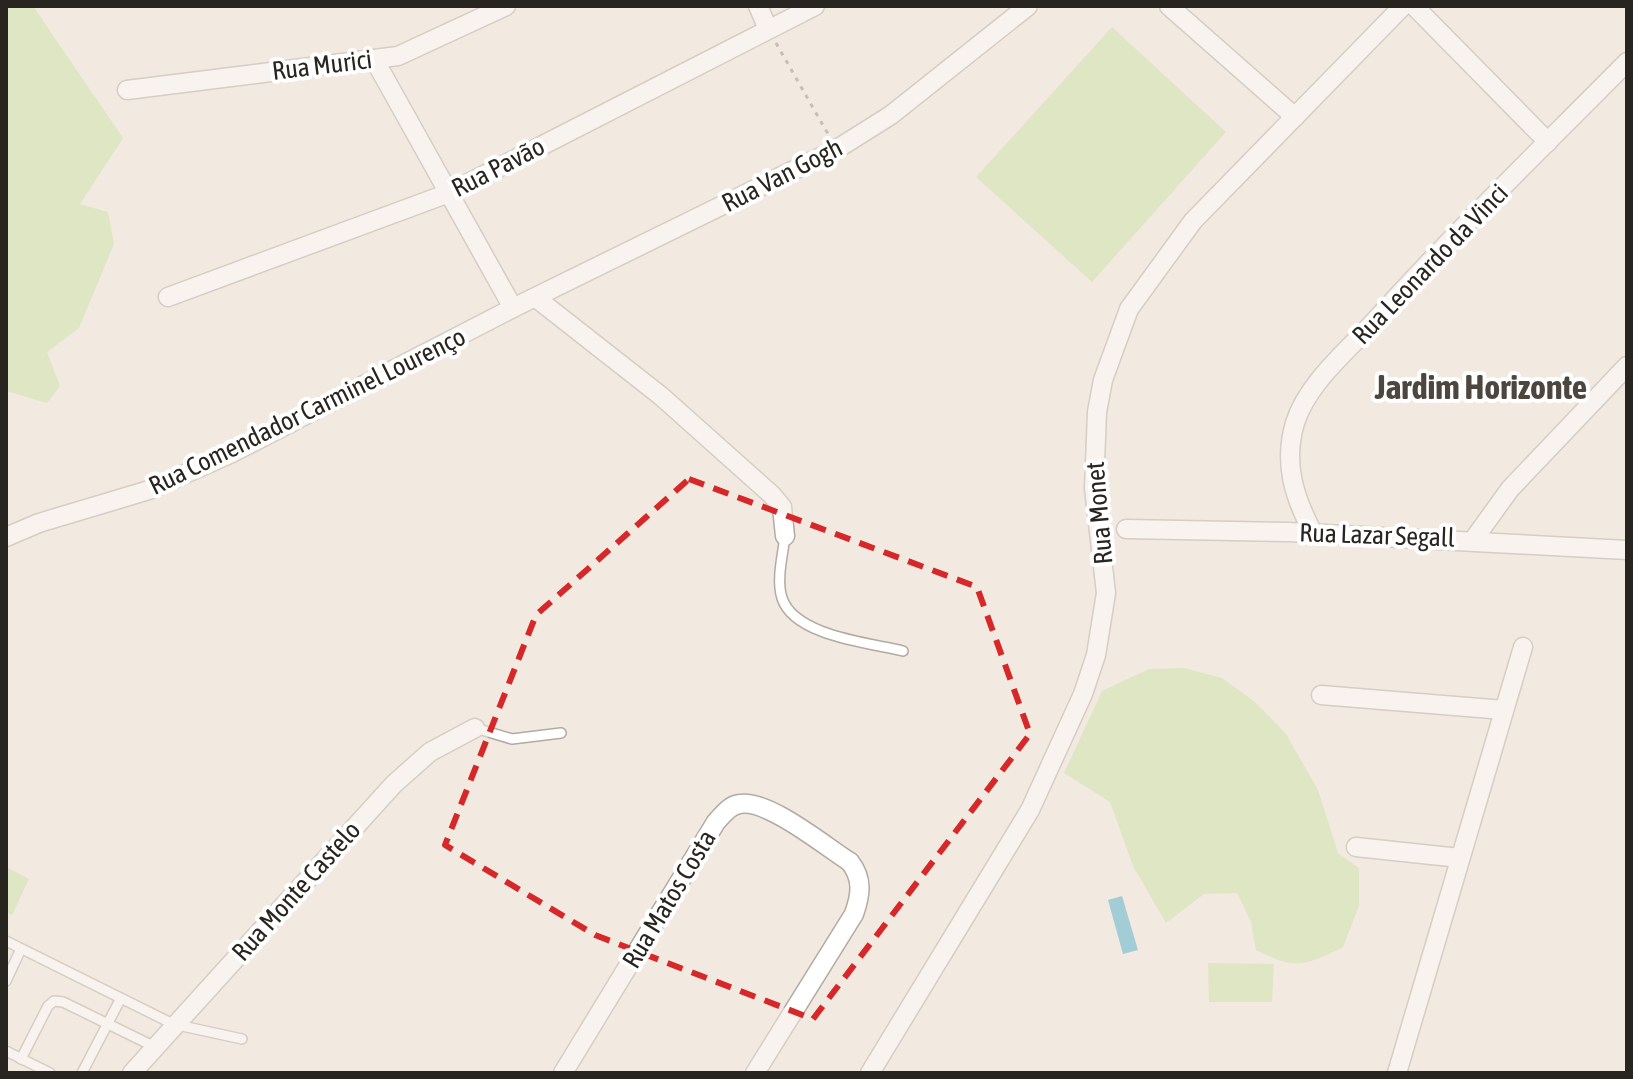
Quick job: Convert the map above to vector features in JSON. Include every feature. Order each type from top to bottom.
[{"type":"street","name":"Rua Murici","points":[[127,90],[374,59],[417,49],[506,6]]},
{"type":"street","points":[[758,6],[768,29]]},
{"type":"street","name":"Rua Pavão","points":[[168,297],[449,193],[815,6]]},
{"type":"street","name":"Rua Van Gogh","points":[[513,308],[837,149],[891,115],[1028,6]]},
{"type":"street","points":[[1169,6],[1295,117]]},
{"type":"street","name":"Rua Monet","points":[[870,1073],[1030,810],[1083,694],[1096,655],[1106,593],[1093,457],[1103,380],[1117,335],[1144,286],[1193,221],[1403,6]]},
{"type":"street","points":[[1414,6],[1548,142]]},
{"type":"street","points":[[374,59],[513,308]]},
{"type":"street","name":"Rua Leonardo da Vinci","points":[[1313,533],[1295,495],[1289,472],[1290,442],[1296,419],[1306,400],[1324,376],[1428,262],[1627,62]]},
{"type":"street","points":[[536,298],[661,396],[772,495],[782,507],[785,536]]},
{"type":"street","name":"Rua Comendador Carminel Lourenço","points":[[6,537],[39,523],[149,490],[232,453],[513,308]]},
{"type":"street","points":[[1474,539],[1500,507],[1510,489],[1627,366]]},
{"type":"street","points":[[1277,531],[1295,495]]},
{"type":"street","points":[[1500,507],[1506,541]]},
{"type":"street","name":"Rua Lazar Segall","points":[[1126,529],[1474,539],[1627,550]]},
{"type":"street","points":[[1397,1073],[1523,647]]},
{"type":"street","points":[[1321,695],[1504,710]]},
{"type":"street","name":"Rua Monte Castelo","points":[[132,1073],[153,1046],[394,784],[430,752],[475,728]]},
{"type":"street","name":"Rua Matos Costa","points":[[563,1073],[716,822],[728,809],[740,804],[771,811],[850,862],[858,872],[861,886],[854,914],[755,1073]]},
{"type":"street","points":[[1356,847],[1460,858]]},
{"type":"lane","points":[[785,536],[782,599],[795,615],[819,632],[903,651]]},
{"type":"lane","points":[[475,728],[512,739],[561,733]]},
{"type":"lane","points":[[6,941],[173,1024],[242,1039]]},
{"type":"lane","points":[[6,981],[21,949]]},
{"type":"lane","points":[[82,1073],[121,998]]},
{"type":"lane","points":[[21,1059],[48,1006],[54,1001],[153,1046]]},
{"type":"lane","points":[[6,1051],[50,1073]]},
{"type":"path","points":[[768,29],[837,149]]},
{"type":"highlighted area","points":[[689,479],[977,587],[1030,734],[813,1019],[595,935],[445,845],[536,615]]},
{"type":"green space","points":[[6,6],[33,6],[123,138],[80,204],[108,212],[114,244],[79,328],[47,352],[60,386],[47,403],[6,391]]},
{"type":"green space","points":[[1112,27],[1226,132],[1092,282],[976,177]]},
{"type":"green space","points":[[1184,668],[1222,678],[1255,702],[1286,734],[1318,790],[1338,853],[1359,868],[1359,906],[1343,947],[1300,963],[1281,961],[1256,950],[1251,922],[1237,893],[1204,894],[1166,923],[1133,866],[1110,802],[1064,773],[1102,691],[1149,669]]},
{"type":"green space","points":[[6,867],[29,879],[12,915],[6,912]]},
{"type":"green space","points":[[1208,963],[1274,964],[1272,1002],[1209,1002]]},
{"type":"water","points":[[1122,896],[1138,950],[1123,954],[1108,900]]},
{"type":"district","name":"Jardim Horizonte","points":[[1481,387]]}]
